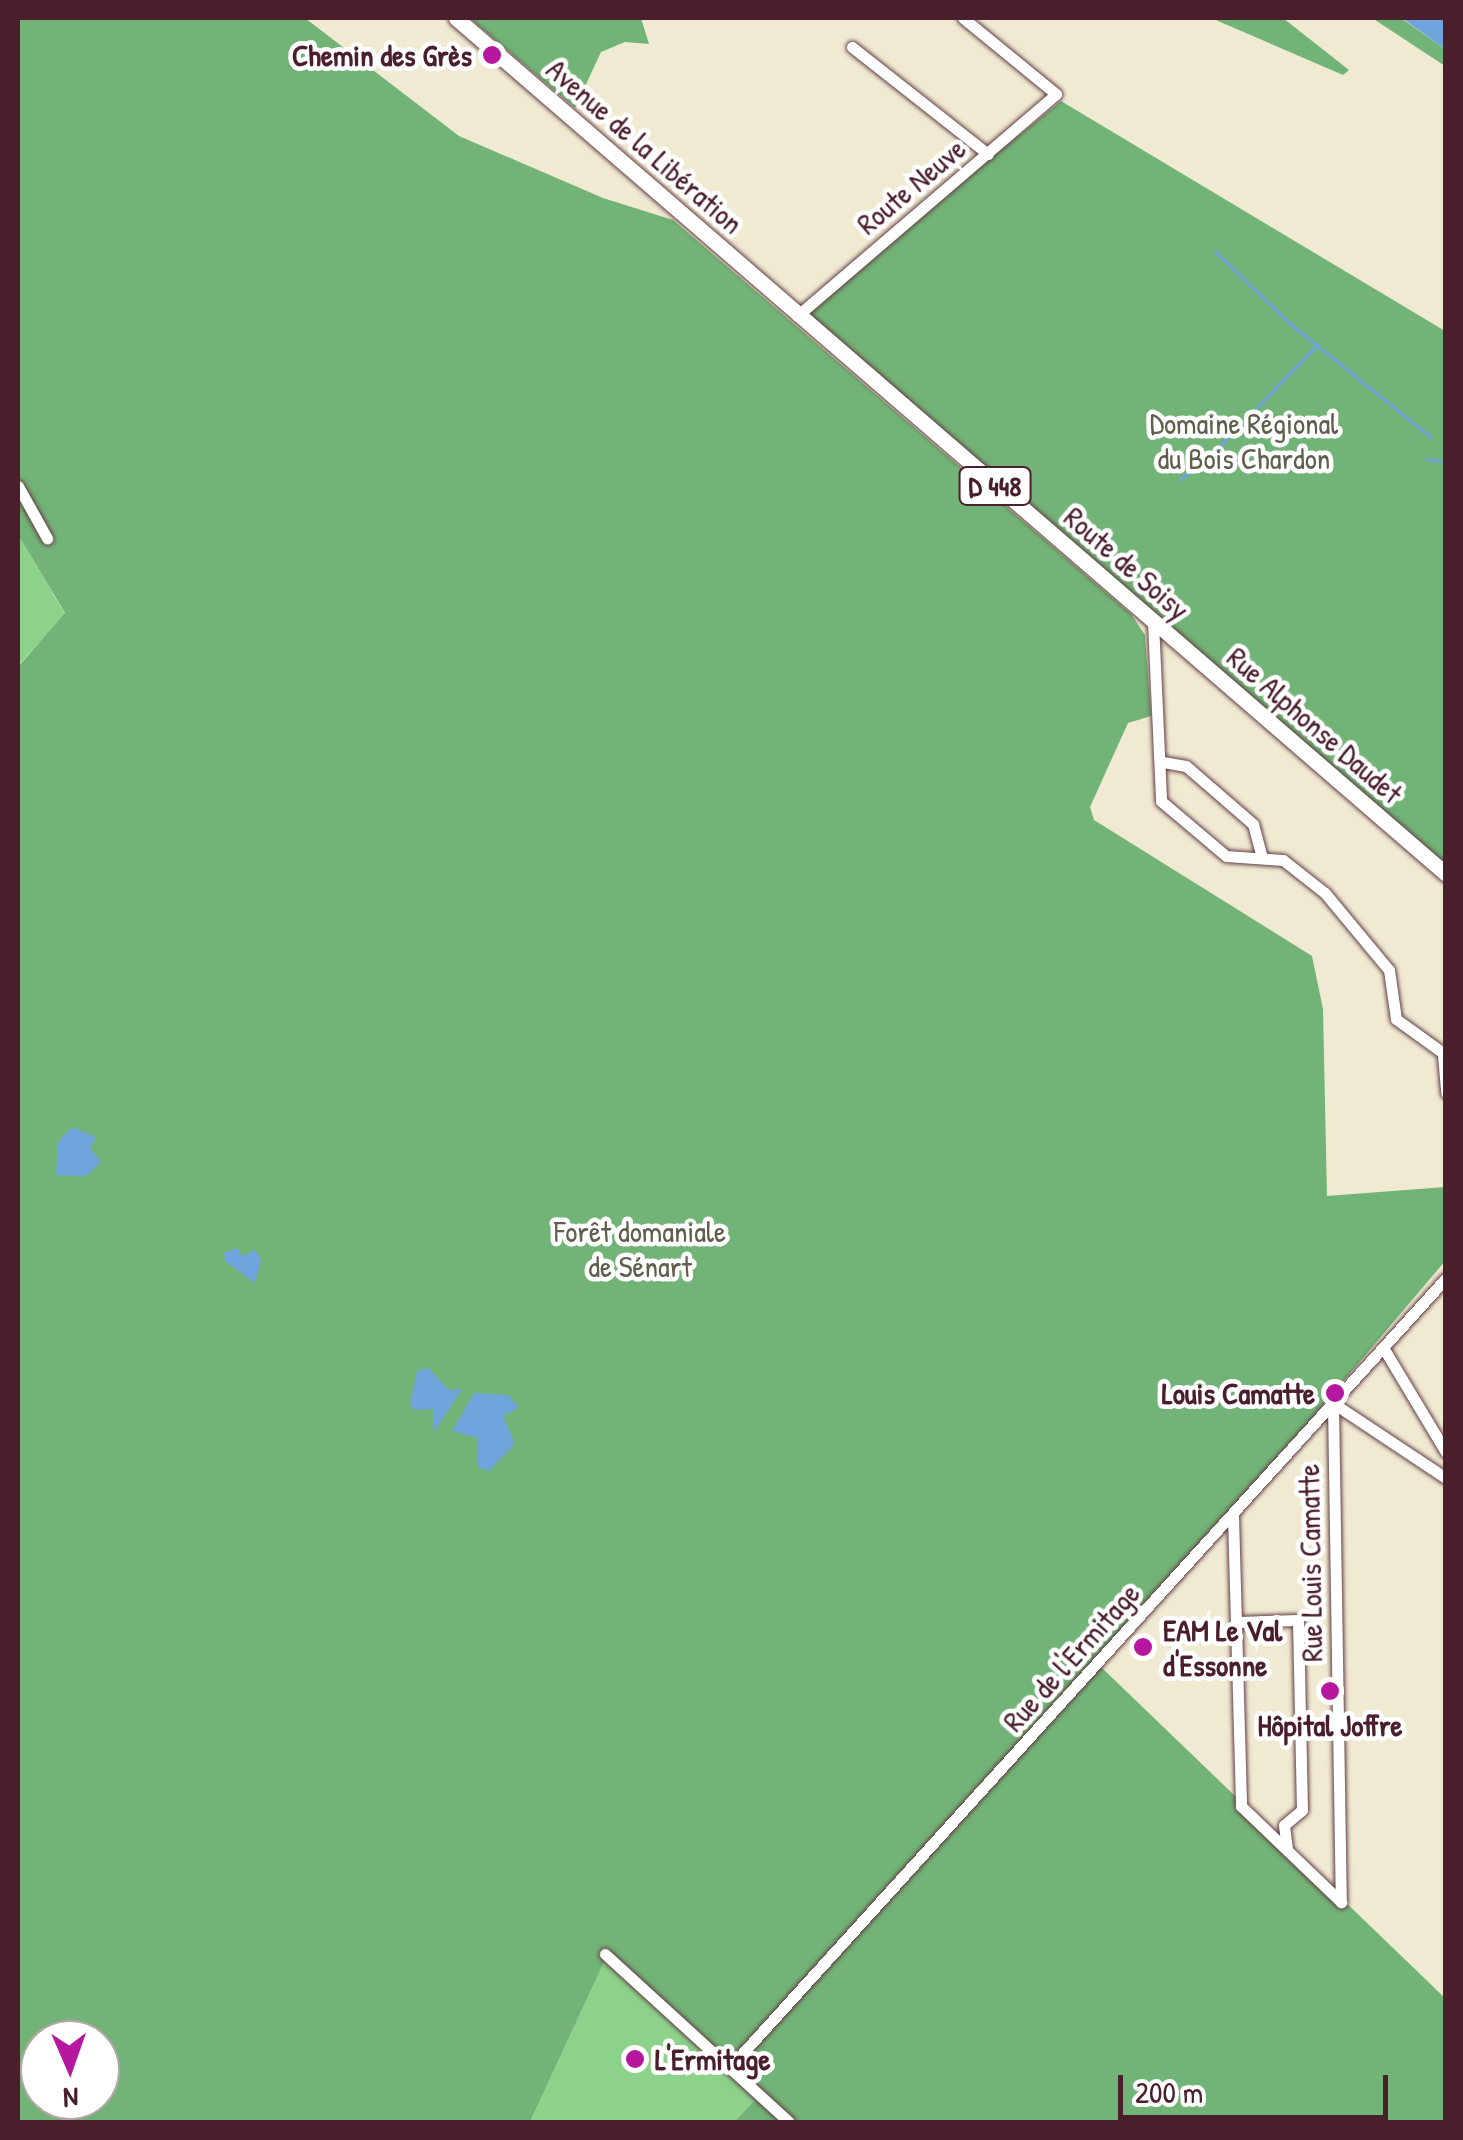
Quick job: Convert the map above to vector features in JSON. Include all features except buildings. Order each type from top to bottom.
[{"type":"main road","name":"Avenue de la Libération","points":[[456,18],[797,316]]},
{"type":"main road","name":"Route de Soisy","points":[[797,316],[1193,657]]},
{"type":"main road","name":"Rue Alphonse Daudet","points":[[1193,657],[1446,874]]},
{"type":"street","name":"Route Neuve","points":[[797,316],[1056,94],[962,18]]},
{"type":"street","points":[[852,46],[988,154]]},
{"type":"street","points":[[18,486],[47,538]]},
{"type":"street","points":[[1153,622],[1163,762],[1157,787],[1166,806],[1226,856],[1292,864],[1332,900],[1352,934],[1389,970],[1396,1018],[1444,1055],[1446,1093]]},
{"type":"street","points":[[1163,762],[1186,766],[1254,824],[1262,858]]},
{"type":"street","name":"Rue de l'Ermitage","points":[[730,2066],[1446,1278]]},
{"type":"street","points":[[1384,1349],[1446,1452]]},
{"type":"street","points":[[1333,1404],[1446,1478]]},
{"type":"street","name":"Rue Louis Camatte","points":[[1287,1849],[1341,1902],[1333,1404]]},
{"type":"street","points":[[1232,1516],[1241,1806],[1287,1849]]},
{"type":"street","points":[[1236,1622],[1298,1620],[1302,1810],[1284,1825],[1287,1849]]},
{"type":"street","points":[[605,1954],[788,2122]]},
{"type":"green space","name":"Forêt domaniale de Sénart","points":[[18,18],[305,18],[459,136],[603,198],[673,220],[1131,614],[1145,635],[1151,716],[1128,723],[1090,807],[1094,820],[1312,956],[1323,1009],[1327,1196],[1445,1187],[1446,1260],[1101,1667],[1445,1998],[1445,2122],[734,2122],[755,2100],[605,1960],[530,2122],[18,2122],[18,667],[65,613],[18,535]]},
{"type":"green space","points":[[641,18],[649,44],[625,42],[601,52],[575,108],[471,19]]},
{"type":"green space","points":[[1211,18],[1283,18],[1349,70],[1343,75]]},
{"type":"green space","points":[[1372,18],[1401,18],[1445,49],[1445,66]]},
{"type":"green space","name":"Domaine Régional du Bois Chardon","points":[[1061,101],[1445,331],[1445,874],[797,316]]},
{"type":"green space","points":[[18,535],[65,614],[18,666]]},
{"type":"green space","name":"L'Ermitage","points":[[605,1960],[755,2100],[734,2122],[530,2122]]},
{"type":"water","points":[[1402,18],[1445,18],[1445,49]]},
{"type":"water","points":[[72,1127],[96,1137],[90,1148],[101,1162],[86,1176],[56,1175],[58,1142]]},
{"type":"water","points":[[237,1248],[242,1256],[255,1250],[261,1259],[255,1283],[225,1261],[224,1253]]},
{"type":"water","points":[[428,1368],[449,1390],[462,1389],[434,1432],[434,1409],[414,1410],[410,1404],[417,1371]]},
{"type":"water","points":[[474,1393],[508,1395],[519,1407],[503,1416],[515,1444],[489,1471],[478,1467],[478,1438],[452,1431]]},
{"type":"waterway","points":[[1215,251],[1293,326],[1431,437]]},
{"type":"waterway","points":[[1215,451],[1317,345]]},
{"type":"waterway","points":[[1180,480],[1213,453]]},
{"type":"waterway","points":[[1427,459],[1441,461]]},
{"type":"place","name":"Chemin des Grès","points":[[492,55]]},
{"type":"place","name":"Louis Camatte","points":[[1335,1393]]},
{"type":"place","name":"EAM Le Val d'Essonne","points":[[1143,1647]]},
{"type":"place","name":"Hôpital Joffre","points":[[1330,1691]]},
{"type":"place","name":"L'Ermitage","points":[[635,2059]]}]
